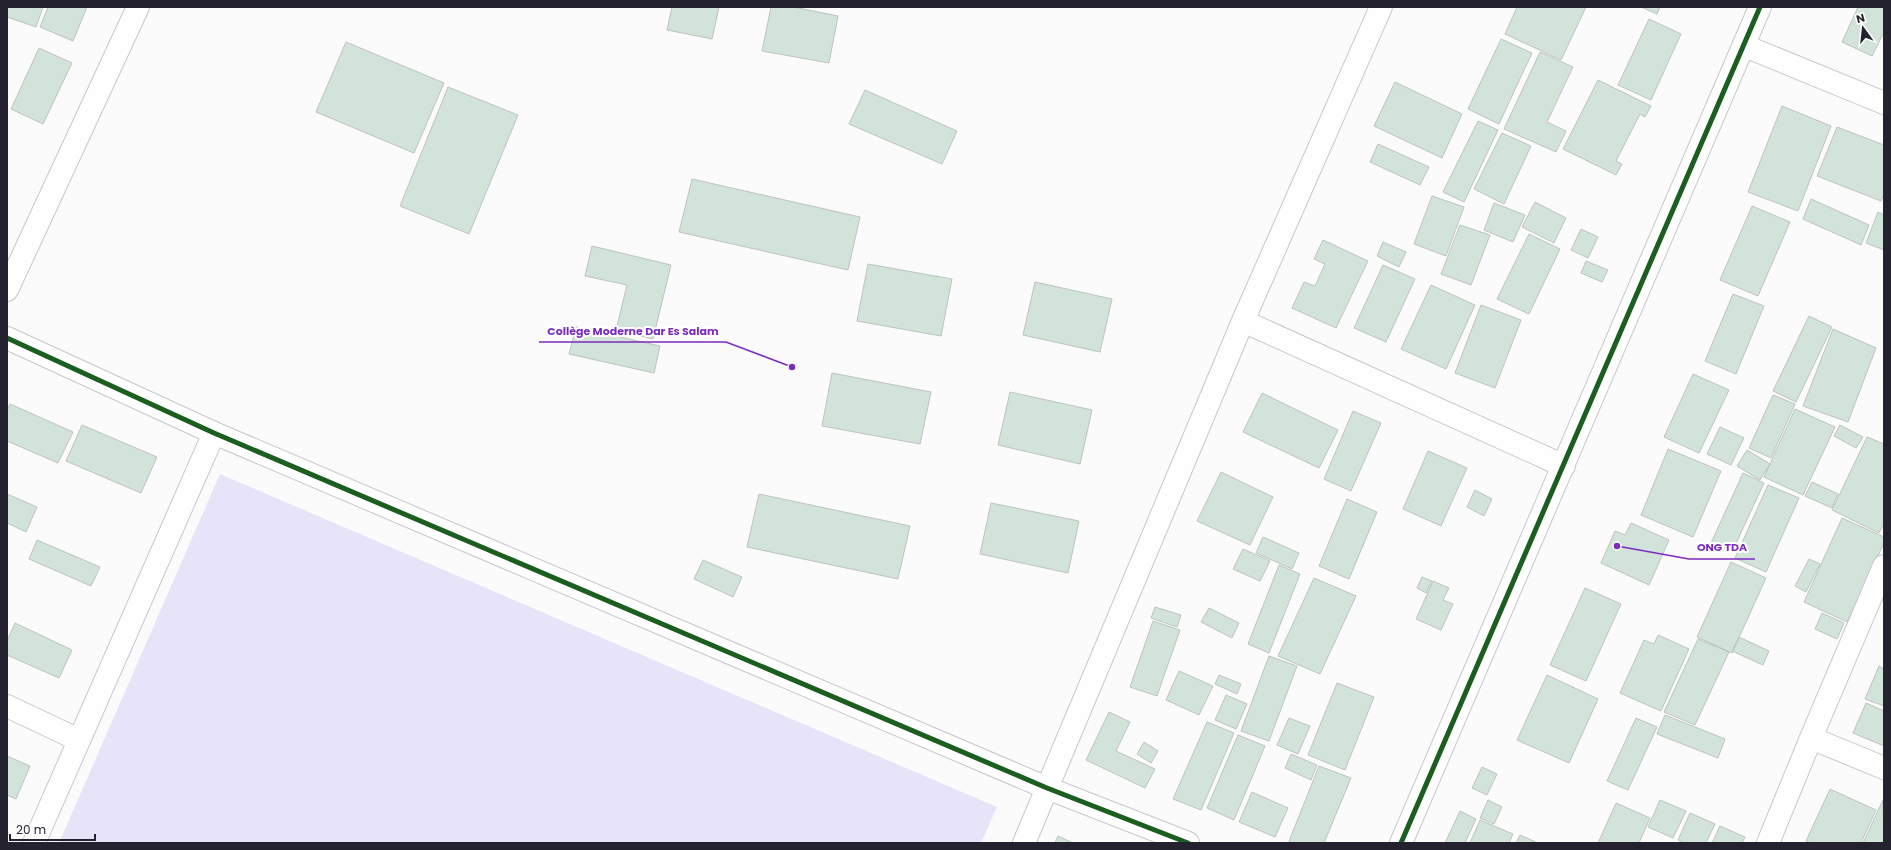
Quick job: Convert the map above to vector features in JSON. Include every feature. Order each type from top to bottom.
[{"type":"street","points":[[7,290],[138,7]]},
{"type":"street","points":[[1024,843],[1243,321],[1381,7]]},
{"type":"street","points":[[1401,843],[1745,46],[1760,7]]},
{"type":"street","points":[[1745,46],[1884,103]]},
{"type":"street","points":[[1243,321],[1564,466]]},
{"type":"street","points":[[7,338],[214,433],[1048,788],[1188,843]]},
{"type":"street","points":[[34,843],[214,433]]},
{"type":"street","points":[[1768,843],[1810,738],[1884,566]]},
{"type":"street","points":[[7,706],[79,740]]},
{"type":"street","points":[[1810,738],[1884,768]]},
{"type":"shaded area","points":[[220,474],[997,807],[981,843],[59,843]]},
{"type":"building","points":[[7,7],[43,7],[36,27],[7,17]]},
{"type":"building","points":[[48,7],[87,7],[73,41],[40,27]]},
{"type":"building","points":[[672,7],[719,7],[712,39],[667,30]]},
{"type":"building","points":[[771,7],[793,7],[838,16],[829,63],[762,51]]},
{"type":"building","points":[[1517,7],[1586,7],[1561,60],[1505,34]]},
{"type":"building","points":[[1641,7],[1660,7],[1657,14]]},
{"type":"building","points":[[1858,7],[1884,7],[1884,32],[1872,56],[1842,42]]},
{"type":"building","points":[[1649,19],[1681,34],[1651,100],[1618,85]]},
{"type":"building","points":[[1501,39],[1532,53],[1499,124],[1468,109]]},
{"type":"building","points":[[346,42],[444,83],[414,153],[316,112]]},
{"type":"building","points":[[39,48],[72,63],[43,124],[11,109]]},
{"type":"building","points":[[1540,52],[1573,67],[1547,122],[1566,131],[1556,152],[1504,129]]},
{"type":"building","points":[[1598,80],[1651,106],[1645,117],[1640,114],[1616,161],[1622,164],[1616,175],[1563,149]]},
{"type":"building","points":[[1395,82],[1462,114],[1442,158],[1374,126]]},
{"type":"building","points":[[448,87],[518,115],[469,234],[400,206]]},
{"type":"building","points":[[865,90],[957,131],[942,164],[849,124]]},
{"type":"building","points":[[1782,106],[1831,126],[1798,211],[1748,192]]},
{"type":"building","points":[[1478,121],[1498,130],[1464,202],[1443,192]]},
{"type":"building","points":[[1837,127],[1884,145],[1884,194],[1881,201],[1817,176]]},
{"type":"building","points":[[1502,133],[1531,146],[1504,204],[1474,189]]},
{"type":"building","points":[[1378,144],[1429,167],[1420,185],[1370,162]]},
{"type":"building","points":[[692,179],[860,217],[848,270],[679,232]]},
{"type":"building","points":[[1432,196],[1464,207],[1446,256],[1414,244]]},
{"type":"building","points":[[1811,199],[1869,225],[1861,245],[1803,219]]},
{"type":"building","points":[[1535,202],[1566,218],[1554,243],[1522,227]]},
{"type":"building","points":[[1494,203],[1525,215],[1513,242],[1484,230]]},
{"type":"building","points":[[1752,206],[1790,222],[1758,296],[1720,280]]},
{"type":"building","points":[[1878,212],[1884,215],[1884,250],[1866,243]]},
{"type":"building","points":[[1460,225],[1490,235],[1471,285],[1441,274]]},
{"type":"building","points":[[1581,229],[1598,237],[1588,258],[1571,250]]},
{"type":"building","points":[[1529,234],[1560,249],[1529,314],[1497,299]]},
{"type":"building","points":[[1323,240],[1368,261],[1336,328],[1292,308],[1304,282],[1315,286],[1325,264],[1314,259]]},
{"type":"building","points":[[1383,242],[1406,252],[1399,267],[1377,256]]},
{"type":"building","points":[[592,246],[671,265],[653,339],[616,330],[627,285],[585,276]]},
{"type":"building","points":[[1586,261],[1608,270],[1602,282],[1581,273]]},
{"type":"building","points":[[868,264],[952,279],[941,336],[857,321]]},
{"type":"building","points":[[1383,265],[1415,279],[1386,342],[1354,328]]},
{"type":"building","points":[[1035,282],[1112,299],[1100,352],[1023,335]]},
{"type":"building","points":[[1431,285],[1475,305],[1446,369],[1401,349]]},
{"type":"building","points":[[1733,294],[1764,306],[1736,374],[1705,361]]},
{"type":"building","points":[[1481,305],[1521,320],[1495,388],[1455,373]]},
{"type":"building","points":[[1809,316],[1832,327],[1796,402],[1773,391]]},
{"type":"building","points":[[576,327],[660,346],[654,373],[569,354]]},
{"type":"building","points":[[1833,329],[1876,348],[1848,422],[1803,406]]},
{"type":"building","points":[[832,373],[931,392],[920,444],[822,426]]},
{"type":"building","points":[[1693,374],[1729,390],[1699,453],[1664,437]]},
{"type":"building","points":[[1010,392],[1092,410],[1080,464],[998,445]]},
{"type":"building","points":[[1262,393],[1338,430],[1319,468],[1243,432]]},
{"type":"building","points":[[1773,395],[1795,404],[1771,458],[1749,448]]},
{"type":"building","points":[[10,404],[73,432],[58,463],[7,441],[7,411]]},
{"type":"building","points":[[1795,409],[1835,427],[1803,495],[1764,477]]},
{"type":"building","points":[[1353,411],[1381,423],[1351,491],[1324,479]]},
{"type":"building","points":[[82,425],[157,457],[141,493],[66,461]]},
{"type":"building","points":[[1840,425],[1863,437],[1856,448],[1834,436]]},
{"type":"building","points":[[1720,427],[1744,438],[1731,465],[1707,454]]},
{"type":"building","points":[[1867,437],[1884,444],[1884,523],[1879,533],[1832,510]]},
{"type":"building","points":[[1668,449],[1721,471],[1693,537],[1641,515]]},
{"type":"building","points":[[1747,450],[1770,464],[1760,480],[1737,466]]},
{"type":"building","points":[[1428,451],[1467,468],[1441,526],[1403,509]]},
{"type":"building","points":[[1221,472],[1273,497],[1250,545],[1197,521]]},
{"type":"building","points":[[1743,473],[1764,483],[1732,552],[1711,543]]},
{"type":"building","points":[[1812,482],[1838,494],[1832,508],[1805,496]]},
{"type":"building","points":[[1768,485],[1799,498],[1766,572],[1735,558]]},
{"type":"building","points":[[1475,490],[1492,499],[1484,516],[1467,507]]},
{"type":"building","points":[[7,494],[37,507],[26,532],[7,523]]},
{"type":"building","points":[[759,494],[910,526],[898,579],[747,547]]},
{"type":"building","points":[[1347,499],[1377,512],[1349,579],[1319,566]]},
{"type":"building","points":[[991,503],[1079,521],[1068,573],[980,554]]},
{"type":"building","points":[[1842,518],[1884,537],[1884,543],[1847,622],[1804,602]]},
{"type":"building","points":[[1631,523],[1669,540],[1649,585],[1601,563],[1615,531],[1625,535]]},
{"type":"building","points":[[1263,537],[1299,553],[1292,569],[1256,553]]},
{"type":"building","points":[[37,540],[100,567],[91,586],[29,559]]},
{"type":"building","points":[[1243,549],[1270,561],[1260,581],[1233,569]]},
{"type":"building","points":[[1809,559],[1820,564],[1806,592],[1795,586]]},
{"type":"building","points":[[703,560],[742,577],[733,597],[694,579]]},
{"type":"building","points":[[1731,562],[1766,578],[1732,653],[1697,637]]},
{"type":"building","points":[[1279,565],[1300,574],[1269,653],[1248,644]]},
{"type":"building","points":[[1422,577],[1432,581],[1426,593],[1417,588]]},
{"type":"building","points":[[1314,578],[1356,596],[1320,674],[1278,656]]},
{"type":"building","points":[[1433,581],[1449,588],[1443,600],[1453,604],[1441,630],[1416,619]]},
{"type":"building","points":[[1585,588],[1621,604],[1586,681],[1550,665]]},
{"type":"building","points":[[1155,607],[1181,615],[1177,627],[1151,618]]},
{"type":"building","points":[[1209,608],[1239,623],[1232,638],[1201,622]]},
{"type":"building","points":[[1822,613],[1844,623],[1837,639],[1815,629]]},
{"type":"building","points":[[1153,621],[1180,630],[1157,696],[1130,687]]},
{"type":"building","points":[[15,623],[72,650],[59,678],[7,655],[7,641]]},
{"type":"building","points":[[1658,635],[1689,649],[1661,711],[1620,693],[1644,640],[1654,644]]},
{"type":"building","points":[[1739,637],[1769,651],[1763,665],[1732,651]]},
{"type":"building","points":[[1698,639],[1729,652],[1695,725],[1664,712]]},
{"type":"building","points":[[1269,656],[1297,666],[1269,741],[1241,731]]},
{"type":"building","points":[[1879,666],[1884,669],[1884,706],[1865,699]]},
{"type":"building","points":[[1179,671],[1213,686],[1199,715],[1166,700]]},
{"type":"building","points":[[1219,675],[1241,684],[1237,694],[1215,684]]},
{"type":"building","points":[[1547,675],[1598,699],[1569,763],[1517,740]]},
{"type":"building","points":[[1337,683],[1374,697],[1345,770],[1308,755]]},
{"type":"building","points":[[1226,695],[1247,704],[1236,729],[1215,720]]},
{"type":"building","points":[[1866,703],[1884,711],[1884,746],[1853,733]]},
{"type":"building","points":[[1109,712],[1130,722],[1116,751],[1155,769],[1145,788],[1086,760]]},
{"type":"building","points":[[1665,715],[1725,739],[1718,758],[1657,734]]},
{"type":"building","points":[[1289,718],[1310,726],[1298,754],[1277,745]]},
{"type":"building","points":[[1636,718],[1657,727],[1628,790],[1607,781]]},
{"type":"building","points":[[1207,722],[1234,733],[1201,810],[1173,799]]},
{"type":"building","points":[[1238,735],[1265,746],[1234,820],[1207,808]]},
{"type":"building","points":[[1144,742],[1158,751],[1151,763],[1137,754]]},
{"type":"building","points":[[1291,754],[1317,765],[1311,780],[1285,768]]},
{"type":"building","points":[[7,756],[30,766],[16,799],[7,795]]},
{"type":"building","points":[[1319,766],[1351,778],[1324,843],[1294,843],[1289,841]]},
{"type":"building","points":[[1482,767],[1497,774],[1487,795],[1472,788]]},
{"type":"building","points":[[1830,789],[1876,810],[1861,843],[1810,843],[1806,841]]},
{"type":"building","points":[[1252,792],[1288,808],[1275,837],[1239,822]]},
{"type":"building","points":[[1488,800],[1502,807],[1494,824],[1480,818]]},
{"type":"building","points":[[1660,800],[1686,811],[1673,838],[1648,827]]},
{"type":"building","points":[[1883,800],[1884,843],[1863,843]]},
{"type":"building","points":[[1616,803],[1650,818],[1639,843],[1598,843]]},
{"type":"building","points":[[1460,811],[1476,819],[1465,843],[1445,843]]},
{"type":"building","points":[[1690,813],[1715,824],[1706,843],[1684,843],[1678,840]]},
{"type":"building","points":[[1480,820],[1513,834],[1509,843],[1470,843]]},
{"type":"building","points":[[1720,826],[1745,837],[1742,843],[1712,843]]},
{"type":"building","points":[[1520,835],[1538,843],[1516,843]]},
{"type":"building","points":[[1058,836],[1073,843],[1055,843]]},
{"type":"cycle path","points":[[1401,843],[1760,7]]},
{"type":"cycle path","points":[[7,338],[214,433],[1047,788],[1188,843]]},
{"type":"place","name":"Collège Moderne Dar Es Salam","points":[[792,367]]},
{"type":"place","name":"ONG TDA","points":[[1617,546]]}]
